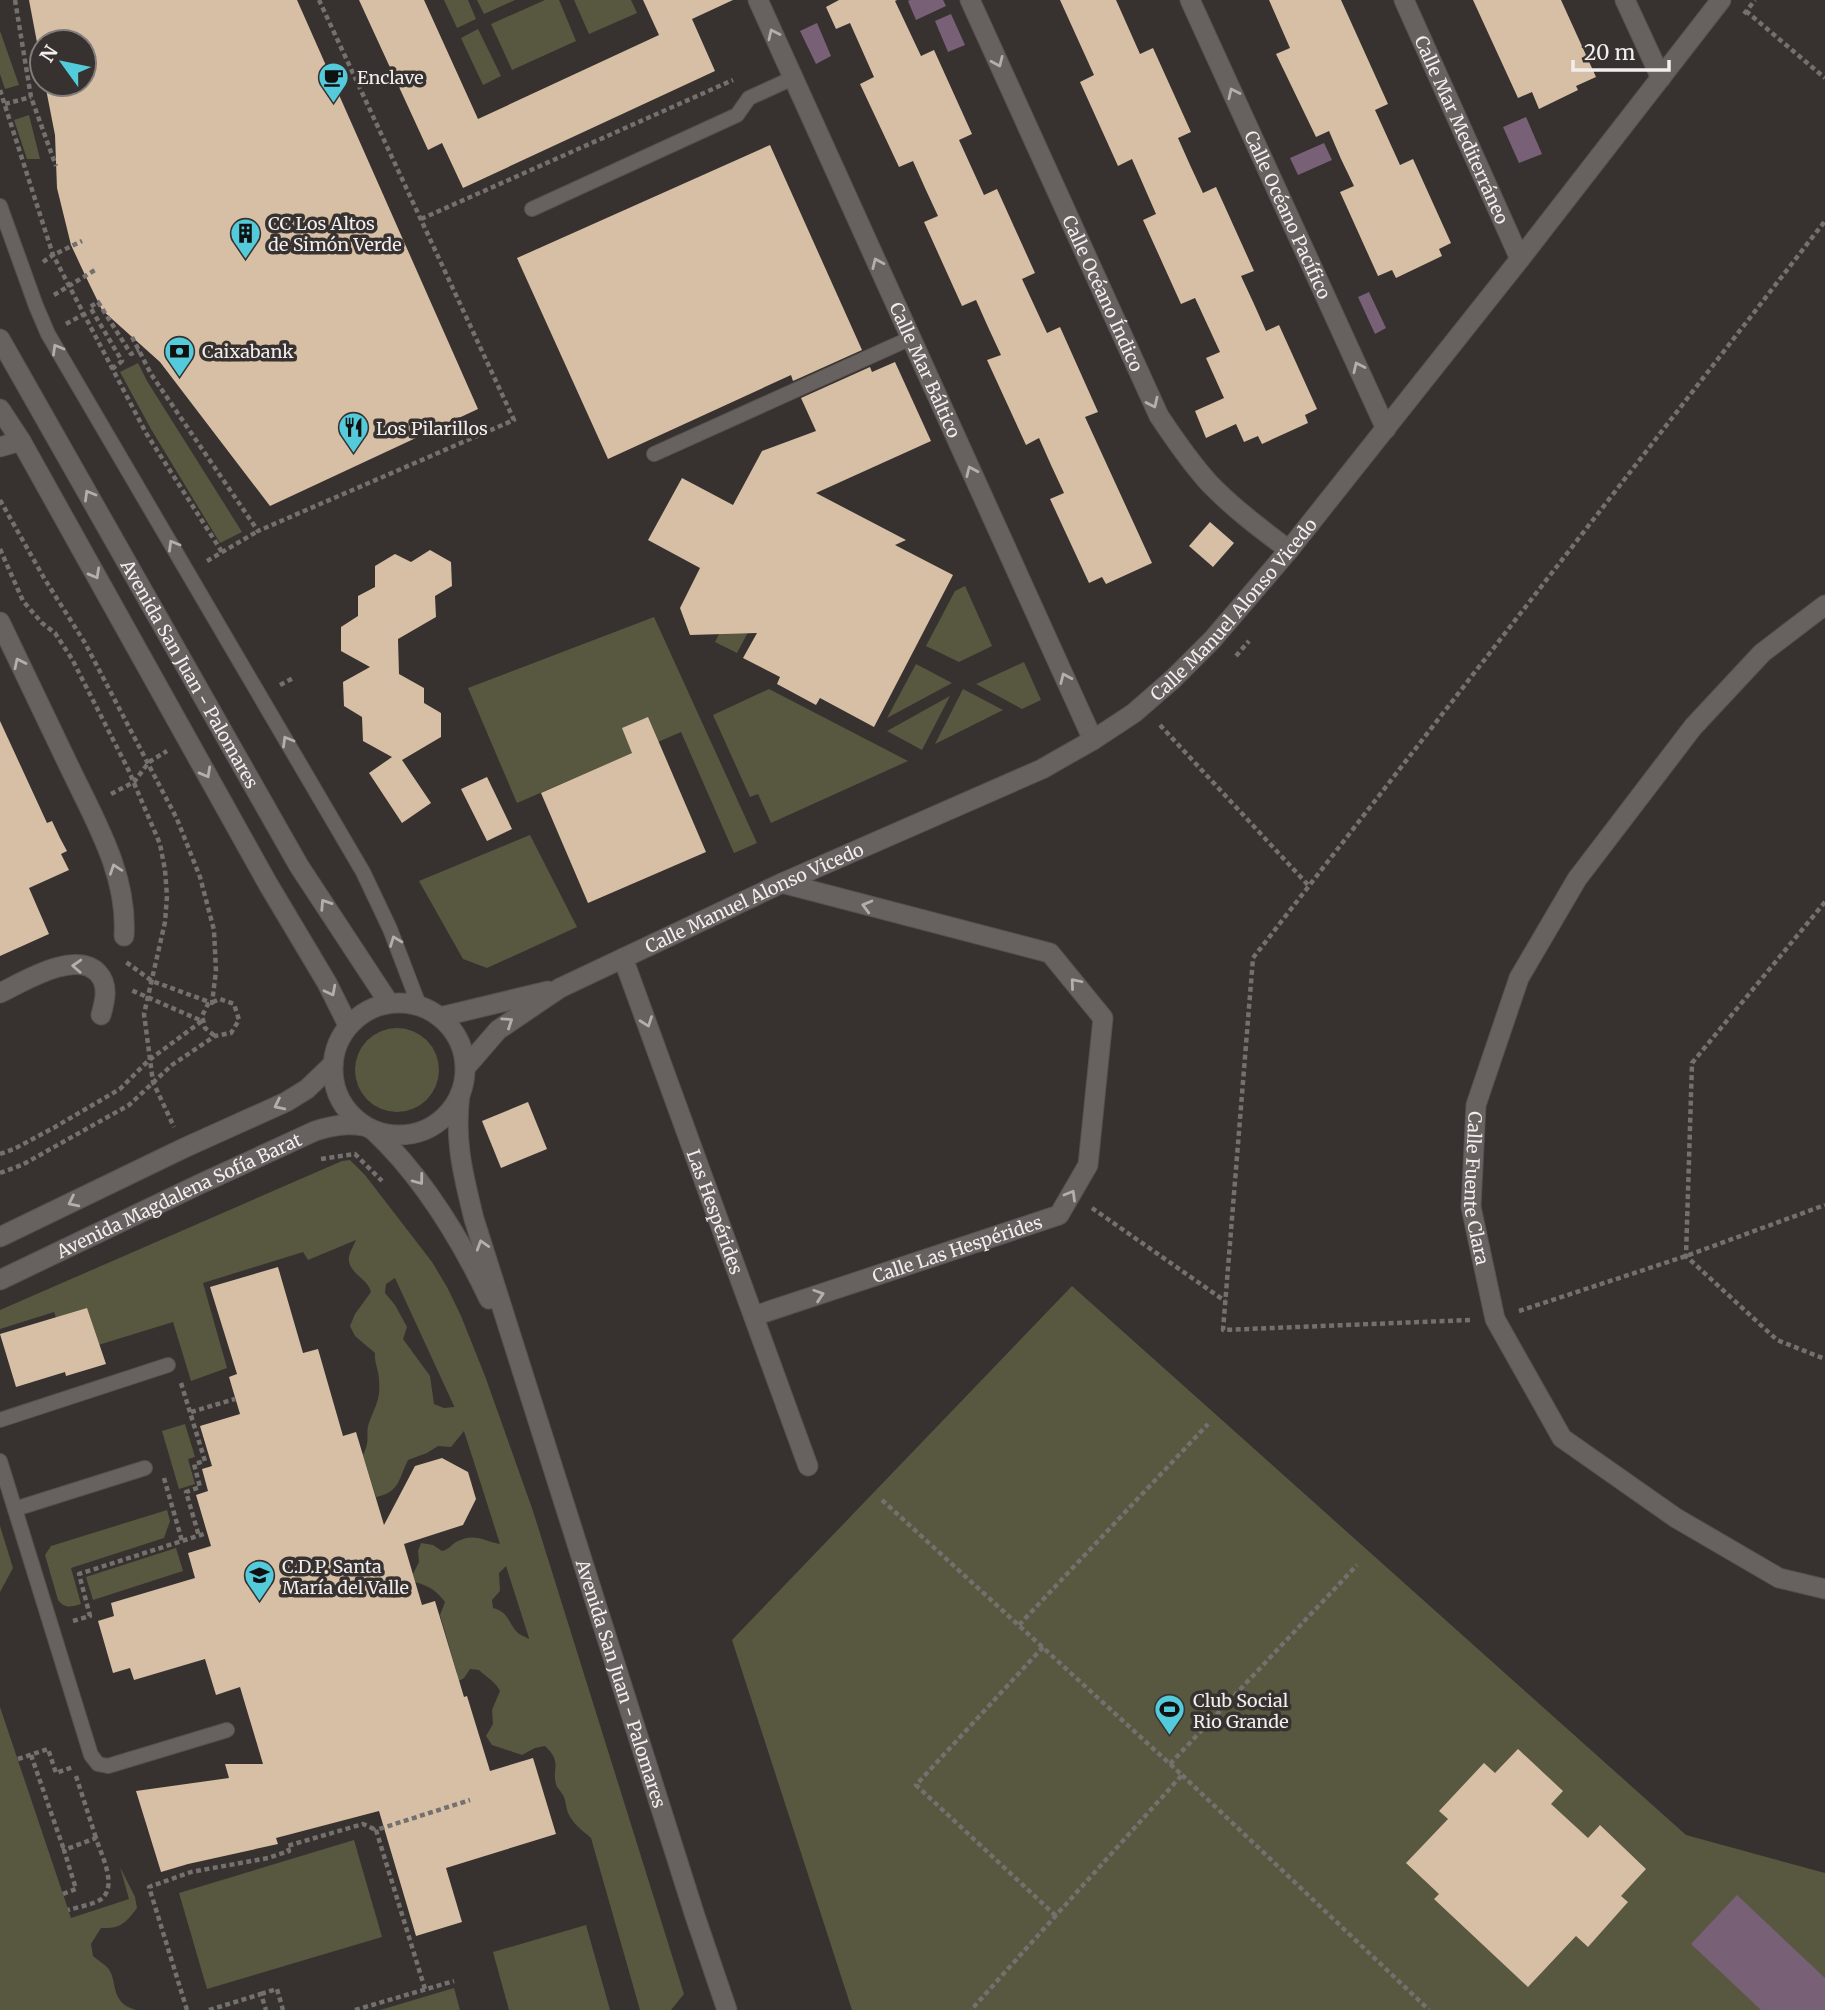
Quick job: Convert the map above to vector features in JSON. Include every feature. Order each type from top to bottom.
[{"type":"street","name":"Calle Mar Báltico","points":[[758,0],[1093,740]]},
{"type":"street","name":"Calle Océano Índico","points":[[970,0],[1160,416],[1182,451],[1209,482],[1241,513],[1289,550]]},
{"type":"street","name":"Calle Océano Pacífico","points":[[1190,0],[1386,429]]},
{"type":"street","name":"Calle Mar Mediterráneo","points":[[1404,0],[1520,259]]},
{"type":"street","points":[[1625,0],[1661,78]]},
{"type":"street","name":"Calle Manuel Alonso Vicedo","points":[[466,1067],[498,1030],[559,988],[782,883],[1042,768],[1093,740],[1134,713],[1213,639],[1289,550],[1661,78],[1730,3]]},
{"type":"street","name":"Avenida San Juan - Palomares","points":[[0,339],[299,866],[389,1003]]},
{"type":"street","name":"Avenida San Juan - Palomares","points":[[0,409],[21,441],[261,872],[327,983],[348,1025]]},
{"type":"street","points":[[0,447],[21,441]]},
{"type":"street","name":"Calle Fuente Clara","points":[[1825,605],[1762,653],[1693,727],[1577,879],[1519,978],[1476,1105],[1471,1207],[1494,1320],[1562,1438],[1676,1518],[1779,1578],[1825,1589]]},
{"type":"street","points":[[0,622],[106,844],[121,888],[125,915],[124,936]]},
{"type":"street","name":"Calle Las Hespérides","points":[[754,1316],[1059,1215],[1088,1165],[1103,1018],[1050,953],[782,883]]},
{"type":"street","name":"Las Hespérides","points":[[623,958],[808,1466]]},
{"type":"street","points":[[0,993],[58,967],[79,964],[94,969],[103,980],[106,998],[101,1015]]},
{"type":"street","name":"Calle Manuel Alonso Vicedo","points":[[440,1017],[559,988]]},
{"type":"street","points":[[389,1003],[419,1005],[440,1017],[457,1037],[463,1050],[466,1067],[457,1117],[457,1138],[464,1179],[517,1357],[483,1286],[431,1196],[403,1159],[347,1112],[337,1097],[332,1078],[334,1049],[348,1025],[368,1011],[389,1003]]},
{"type":"street","points":[[0,1237],[286,1102],[307,1089],[333,1064]]},
{"type":"street","points":[[368,1128],[382,1134],[402,1136],[423,1131],[441,1121],[455,1105],[460,1094]]},
{"type":"street","name":"Avenida Magdalena Sofía Barat","points":[[0,1280],[315,1131],[349,1124],[368,1128]]},
{"type":"street","name":"Avenida San Juan - Palomares","points":[[517,1357],[727,2010]]},
{"type":"lane","points":[[532,209],[737,115],[749,98],[793,78]]},
{"type":"lane","points":[[0,206],[48,334],[363,872],[390,929],[419,1005]]},
{"type":"lane","points":[[654,454],[911,338]]},
{"type":"lane","points":[[0,1420],[169,1365]]},
{"type":"lane","points":[[0,1461],[91,1755],[98,1764],[108,1766],[227,1730]]},
{"type":"lane","points":[[15,1509],[145,1468]]},
{"type":"path","points":[[15,0],[28,79]]},
{"type":"path","points":[[0,90],[53,255],[146,433],[222,552],[258,531],[514,420],[319,0]]},
{"type":"path","points":[[1738,22],[1755,0]]},
{"type":"path","points":[[1730,3],[1746,11],[1825,78]]},
{"type":"path","points":[[421,219],[734,80]]},
{"type":"path","points":[[5,104],[28,98]]},
{"type":"path","points":[[31,98],[56,166]]},
{"type":"path","points":[[1825,220],[1253,958],[1223,1330],[1494,1320],[1686,1256],[1825,1205]]},
{"type":"path","points":[[53,255],[82,241]]},
{"type":"path","points":[[68,286],[95,270]]},
{"type":"path","points":[[112,369],[122,360],[90,307],[98,302],[131,354],[139,350]]},
{"type":"path","points":[[132,337],[151,374],[258,531]]},
{"type":"path","points":[[0,500],[85,643],[177,819],[200,877],[215,930],[216,971],[212,1003]]},
{"type":"path","points":[[1230,661],[1257,630]]},
{"type":"path","points":[[1149,732],[1160,725],[1309,886]]},
{"type":"path","points":[[1825,902],[1692,1063],[1686,1256],[1777,1340],[1825,1359]]},
{"type":"path","points":[[120,958],[152,981],[212,1003]]},
{"type":"path","points":[[126,988],[202,1021]]},
{"type":"path","points":[[0,1174],[32,1160],[129,1105],[172,1065],[215,1036],[231,1033],[239,1020],[234,1004],[220,999],[208,1004],[202,1016],[205,1028],[215,1036]]},
{"type":"path","points":[[0,1154],[55,1127],[120,1089],[149,1060],[202,1021]]},
{"type":"path","points":[[319,1159],[355,1154],[388,1187]]},
{"type":"path","points":[[1072,1193],[1226,1301]]},
{"type":"path","points":[[169,1365],[176,1365],[205,1461],[194,1464],[200,1488],[186,1492],[199,1536]]},
{"type":"path","points":[[191,1412],[235,1399]]},
{"type":"path","points":[[1019,1625],[1208,1424]]},
{"type":"path","points":[[145,1468],[159,1464],[182,1541]]},
{"type":"path","points":[[882,1500],[1182,1775],[1429,2010]]},
{"type":"path","points":[[52,1628],[90,1616],[79,1574],[207,1533]]},
{"type":"path","points":[[1170,1764],[1357,1565]]},
{"type":"path","points":[[1043,1647],[916,1785],[1056,1916]]},
{"type":"path","points":[[18,1759],[48,1749],[56,1773],[81,1765],[91,1755]]},
{"type":"path","points":[[31,1755],[76,1889],[63,1894]]},
{"type":"path","points":[[68,1910],[102,1898],[109,1884],[73,1767]]},
{"type":"path","points":[[971,2010],[1182,1775]]},
{"type":"path","points":[[187,2010],[149,1886],[191,1872],[268,1858],[289,1851],[286,1846],[363,1824],[376,1830],[470,1800]]},
{"type":"path","points":[[376,1830],[425,1989]]},
{"type":"path","points":[[64,1850],[96,1838]]},
{"type":"path","points":[[355,2010],[454,1980]]},
{"type":"path","points":[[209,2010],[277,1989],[283,2010]]},
{"type":"path","points":[[261,1994],[266,2010]]},
{"type":"shaded area","points":[[444,0],[468,0],[476,19],[457,28]]},
{"type":"shaded area","points":[[477,0],[515,0],[484,14]]},
{"type":"shaded area","points":[[545,0],[559,0],[576,41],[512,70],[491,24]]},
{"type":"shaded area","points":[[574,0],[631,0],[637,13],[589,34]]},
{"type":"shaded area","points":[[943,0],[946,6],[916,20],[908,1]]},
{"type":"shaded area","points":[[951,14],[965,45],[948,52],[935,21]]},
{"type":"shaded area","points":[[817,23],[831,56],[816,64],[800,31]]},
{"type":"shaded area","points":[[478,29],[501,76],[483,85],[461,38]]},
{"type":"shaded area","points":[[0,31],[19,85],[5,89],[0,74]]},
{"type":"shaded area","points":[[29,115],[40,159],[27,159],[14,120]]},
{"type":"shaded area","points":[[1526,117],[1542,154],[1519,163],[1503,127]]},
{"type":"shaded area","points":[[1324,143],[1332,160],[1298,175],[1290,158]]},
{"type":"shaded area","points":[[1369,292],[1386,328],[1375,334],[1358,297]]},
{"type":"shaded area","points":[[138,363],[242,532],[220,543],[120,372]]},
{"type":"shaded area","points":[[749,576],[772,587],[737,653],[715,642]]},
{"type":"shaded area","points":[[965,586],[992,646],[959,662],[926,646],[955,591]]},
{"type":"shaded area","points":[[654,617],[757,843],[734,853],[681,732],[517,803],[468,688]]},
{"type":"shaded area","points":[[1024,662],[1041,700],[1022,709],[976,684]]},
{"type":"shaded area","points":[[916,664],[952,683],[887,718]]},
{"type":"shaded area","points":[[769,689],[908,761],[771,823],[758,794],[750,797],[713,715]]},
{"type":"shaded area","points":[[963,689],[1003,710],[935,744]]},
{"type":"shaded area","points":[[950,696],[922,750],[887,731]]},
{"type":"shaded area","points":[[530,835],[577,927],[487,968],[463,959],[419,881]]},
{"type":"shaded area","points":[[389,1028],[405,1028],[421,1035],[432,1046],[439,1062],[436,1086],[427,1100],[405,1112],[389,1112],[373,1105],[362,1094],[355,1078],[355,1062],[362,1046],[373,1035]]},
{"type":"shaded area","points":[[350,1160],[365,1175],[432,1262],[461,1316],[485,1376],[533,1511],[684,1994],[671,2010],[640,2010],[591,1838],[575,1824],[568,1813],[564,1796],[555,1781],[554,1757],[545,1746],[522,1755],[492,1745],[486,1736],[493,1724],[492,1710],[500,1691],[479,1670],[470,1669],[464,1678],[455,1683],[457,1673],[440,1615],[445,1602],[432,1589],[415,1582],[413,1574],[419,1562],[418,1551],[421,1543],[433,1545],[442,1551],[468,1538],[500,1544],[464,1431],[451,1447],[438,1446],[408,1460],[394,1488],[376,1497],[363,1455],[367,1445],[368,1427],[378,1397],[379,1376],[375,1353],[355,1336],[350,1326],[371,1292],[349,1263],[356,1240],[308,1260],[303,1252],[203,1283],[227,1368],[191,1381],[173,1322],[69,1354],[54,1312],[0,1329],[0,1310],[342,1161]],"holes":[[[395,1278],[454,1406],[454,1407],[444,1408],[434,1404],[430,1376],[403,1339],[407,1327],[385,1293],[386,1284]],[[506,1566],[529,1638],[529,1639],[518,1633],[502,1612],[493,1608],[492,1600],[500,1591],[499,1573]]]},
{"type":"shaded area","name":"Club Social Rio Grande","points":[[1072,1286],[1686,1835],[1825,1873],[1825,2010],[852,2010],[732,1640]]},
{"type":"shaded area","points":[[185,1424],[195,1457],[188,1459],[195,1484],[179,1489],[162,1431]]},
{"type":"shaded area","points":[[167,1510],[170,1521],[164,1538],[71,1568],[81,1604],[68,1607],[58,1600],[45,1555],[51,1546]]},
{"type":"shaded area","points":[[0,1526],[13,1568],[0,1592]]},
{"type":"shaded area","points":[[176,1548],[183,1571],[93,1600],[86,1577]]},
{"type":"shaded area","points":[[0,1707],[71,1918],[129,1899],[120,1867],[135,1897],[137,1908],[129,1918],[118,1926],[101,1928],[91,1944],[93,1956],[111,1972],[121,2002],[136,2010],[0,2010]]},
{"type":"shaded area","points":[[354,1840],[382,1937],[207,1989],[179,1893]]},
{"type":"shaded area","points":[[1737,1895],[1825,1978],[1825,2010],[1761,2010],[1691,1944]]},
{"type":"shaded area","points":[[586,1925],[610,2010],[509,2010],[493,1952]]},
{"type":"shaded area","points":[[454,1988],[460,2010],[380,2010]]},
{"type":"building","name":"CC Los Altos de Simón Verde","points":[[29,0],[297,0],[478,409],[270,506],[160,362],[102,310],[71,245],[57,188],[55,135],[48,98],[98,98],[98,28],[34,28]]},
{"type":"building","points":[[359,0],[424,0],[478,119],[659,35],[643,0],[733,0],[692,19],[715,71],[463,188],[442,143],[428,150]]},
{"type":"building","points":[[839,0],[897,0],[895,1],[921,56],[934,50],[972,134],[959,140],[984,195],[997,189],[1035,273],[1022,279],[1047,333],[1060,327],[1098,412],[1085,417],[1152,563],[1106,584],[1102,577],[1089,583],[1050,499],[1064,493],[1039,438],[1026,445],[987,360],[1001,355],[976,300],[962,306],[924,222],[938,216],[913,161],[899,167],[860,84],[874,77],[850,23],[836,29],[826,7]]},
{"type":"building","points":[[1060,0],[1116,0],[1140,54],[1153,48],[1191,132],[1178,138],[1190,165],[1203,193],[1216,187],[1254,271],[1241,276],[1266,331],[1279,325],[1317,409],[1305,415],[1308,423],[1262,444],[1258,436],[1244,442],[1236,424],[1206,438],[1195,411],[1224,398],[1206,358],[1220,352],[1195,298],[1181,304],[1143,220],[1156,214],[1132,159],[1118,166],[1080,82],[1094,75]]},
{"type":"building","points":[[1269,0],[1341,0],[1388,104],[1375,110],[1400,165],[1413,159],[1451,243],[1439,249],[1442,256],[1396,278],[1392,270],[1378,276],[1340,192],[1354,186],[1329,131],[1316,137],[1276,54],[1290,48]]},
{"type":"building","points":[[1473,0],[1561,0],[1596,77],[1576,86],[1578,90],[1539,109],[1532,92],[1518,98]]},
{"type":"building","points":[[770,145],[862,350],[793,381],[791,375],[608,459],[517,258]]},
{"type":"building","points":[[895,362],[931,441],[816,493],[906,540],[895,545],[953,575],[874,727],[820,698],[816,705],[777,684],[780,677],[743,658],[757,633],[690,635],[680,608],[700,568],[648,540],[682,478],[733,505],[762,451],[816,431],[801,398],[870,367],[872,372]]},
{"type":"building","points":[[1210,522],[1234,543],[1213,567],[1189,546]]},
{"type":"building","points":[[430,550],[451,562],[452,586],[435,596],[436,617],[398,639],[399,674],[424,688],[424,703],[441,713],[441,737],[402,760],[431,803],[402,823],[369,773],[392,757],[363,741],[362,717],[344,706],[343,682],[370,667],[341,651],[341,627],[358,616],[358,596],[375,587],[375,566],[395,554],[411,562]]},
{"type":"building","points":[[648,717],[706,852],[588,903],[541,793],[632,753],[622,728]]},
{"type":"building","points":[[0,721],[47,823],[52,821],[67,851],[61,854],[69,870],[29,888],[49,934],[0,956]]},
{"type":"building","points":[[487,777],[512,829],[487,841],[461,789]]},
{"type":"building","points":[[528,1102],[547,1149],[501,1168],[482,1121]]},
{"type":"building","points":[[278,1267],[303,1353],[318,1349],[343,1436],[356,1432],[384,1525],[415,1466],[442,1458],[468,1472],[476,1499],[463,1525],[404,1544],[422,1605],[435,1601],[490,1771],[533,1758],[556,1834],[446,1868],[462,1922],[416,1936],[379,1811],[276,1838],[278,1844],[161,1872],[136,1791],[229,1778],[225,1764],[263,1764],[240,1687],[216,1695],[205,1659],[134,1680],[130,1668],[113,1673],[98,1621],[114,1616],[111,1603],[195,1578],[188,1553],[211,1546],[196,1495],[208,1491],[202,1469],[212,1466],[200,1426],[240,1414],[229,1377],[237,1374],[210,1287]]},
{"type":"building","points":[[87,1308],[106,1364],[66,1376],[65,1372],[16,1387],[0,1334]]},
{"type":"building","points":[[1518,1749],[1563,1791],[1551,1804],[1588,1838],[1600,1825],[1646,1869],[1621,1896],[1628,1902],[1588,1947],[1576,1936],[1528,1987],[1434,1899],[1439,1894],[1406,1863],[1448,1819],[1439,1811],[1484,1763],[1495,1773]]},
{"type":"place","name":"Enclave","points":[[334,104]]},
{"type":"place","name":"CC Los Altos de Simón Verde","points":[[245,260]]},
{"type":"place","name":"Caixabank","points":[[179,378]]},
{"type":"place","name":"Los Pilarillos","points":[[353,455]]},
{"type":"place","name":"C.D.P. Santa María del Valle","points":[[259,1603]]},
{"type":"place","name":"Club Social Rio Grande","points":[[1170,1737]]}]
